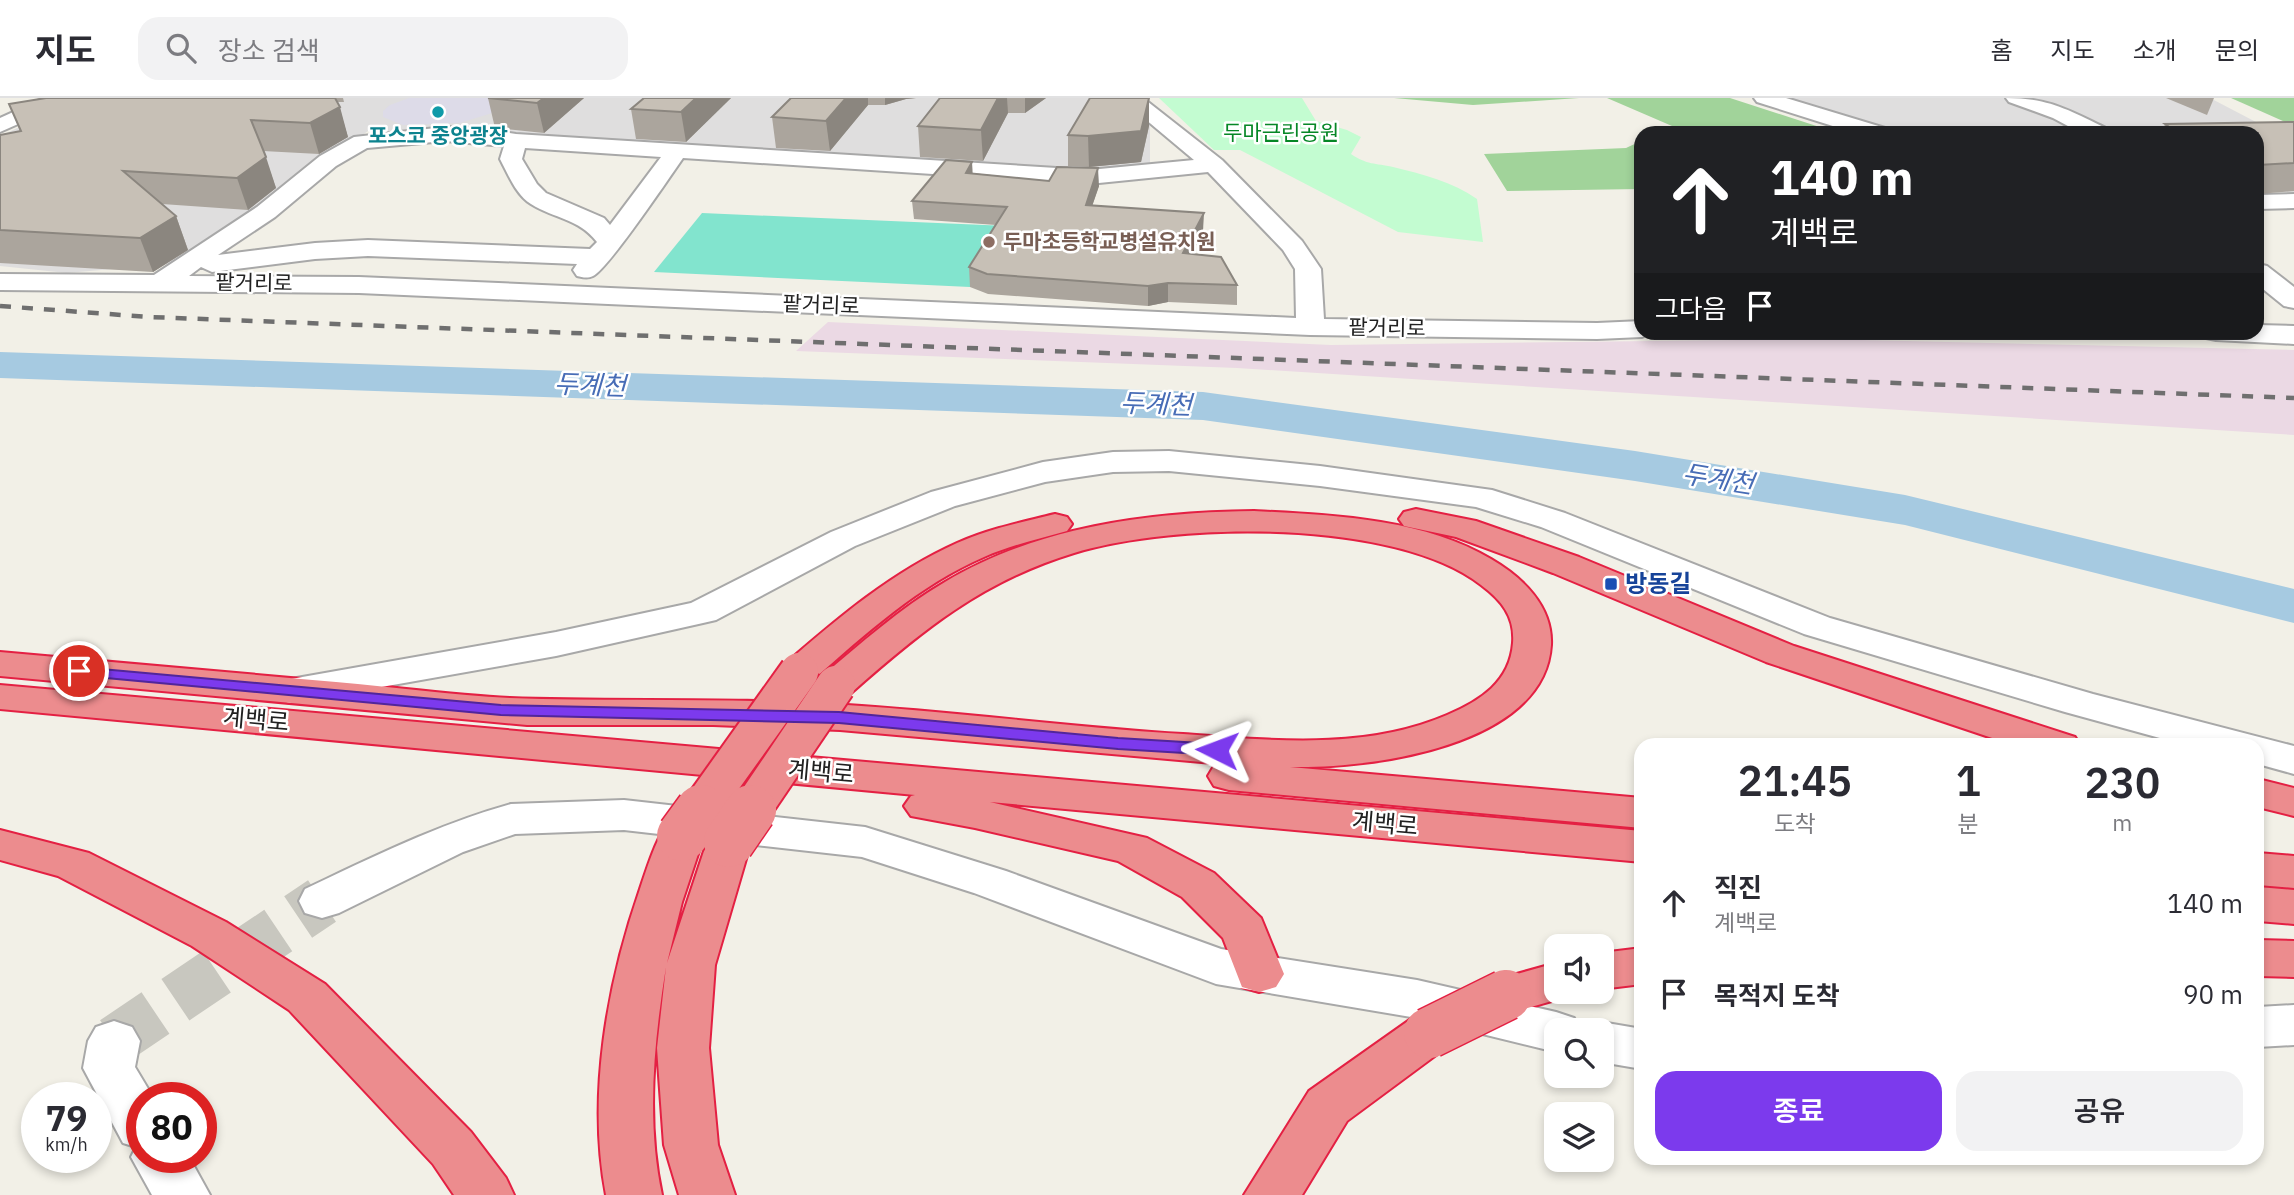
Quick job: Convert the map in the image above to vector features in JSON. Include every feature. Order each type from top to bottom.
[{"type":"highway","points":[[634,1195],[627,1164],[628,1059],[643,954],[660,891],[705,839],[818,678],[874,606],[919,576],[997,540],[1087,516],[1176,502],[1265,501],[1371,509],[1464,528],[1566,565],[1780,654],[2036,738]]},
{"type":"highway","points":[[501,710],[839,717],[1118,744],[1292,754],[1355,751],[1425,738],[1470,721],[1509,695],[1525,674],[1534,644],[1526,607],[1497,576],[1453,552],[1395,536],[1311,524],[1217,521],[1132,530],[1047,549],[978,578],[818,678]]},
{"type":"highway","name":"계백로","points":[[0,664],[1634,812]]},
{"type":"highway","name":"계백로","points":[[0,697],[1634,846]]},
{"type":"highway","points":[[673,759],[792,787],[975,813],[1131,849],[1198,885],[1244,930],[1259,974]]},
{"type":"highway","points":[[2264,794],[2294,802]]},
{"type":"highway","points":[[705,839],[683,1048],[691,1144],[707,1195]]},
{"type":"highway","points":[[0,845],[73,864],[209,934],[307,997],[452,1149],[486,1195]]},
{"type":"highway","points":[[2264,870],[2294,872]]},
{"type":"highway","points":[[2264,904],[2294,907]]},
{"type":"highway","points":[[2264,958],[2294,959]]},
{"type":"highway","points":[[1614,969],[1634,967]]},
{"type":"highway","points":[[1272,1195],[1328,1106],[1429,1033],[1506,995],[1544,985]]},
{"type":"street","points":[[1130,98],[1214,165],[1293,246],[1308,269],[1310,327]]},
{"type":"street","points":[[1765,98],[1855,126]]},
{"type":"street","points":[[2016,98],[2084,126]]},
{"type":"street","points":[[0,104],[53,102]]},
{"type":"street","points":[[0,126],[53,102]]},
{"type":"street","points":[[170,276],[266,212],[328,161],[362,142],[479,135],[516,141],[1089,177],[1214,165]]},
{"type":"street","points":[[516,141],[511,159],[528,188],[538,198],[595,223],[603,250]]},
{"type":"street","points":[[564,295],[603,250],[677,151]]},
{"type":"street","points":[[2264,202],[2294,201]]},
{"type":"street","points":[[170,276],[255,257],[368,248],[603,250]]},
{"type":"street","name":"팥거리로","points":[[0,282],[170,276],[1310,327],[1634,329]]},
{"type":"street","points":[[2264,277],[2294,300]]},
{"type":"street","points":[[2264,334],[2294,335]]},
{"type":"street","points":[[291,691],[556,644],[703,612],[843,539],[943,499],[1043,472],[1113,462],[1169,461],[1320,476],[1480,497],[1553,520],[1817,626],[2079,703],[2210,738]]},
{"type":"street","points":[[2264,752],[2294,760]]},
{"type":"street","points":[[322,901],[447,841],[511,819],[624,815],[865,842],[990,882],[1216,966],[1417,999],[1544,1029]]},
{"type":"street","points":[[2264,1027],[2294,1025]]},
{"type":"street","points":[[114,1041],[108,1068],[126,1099]]},
{"type":"street","points":[[1614,1044],[1634,1048]]},
{"type":"street","points":[[169,1173],[182,1195]]},
{"type":"shaded area","points":[[82,98],[1093,98],[1150,121],[1150,169],[1089,177],[578,140],[368,131],[269,200],[169,264],[67,273],[0,266],[0,136]]},
{"type":"shaded area","name":"포스코 중앙광장","points":[[409,98],[499,98],[492,113],[460,123],[403,125],[383,117],[383,111],[390,105]]},
{"type":"shaded area","points":[[1788,98],[2210,98],[2263,126],[1874,126]]},
{"type":"shaded area","points":[[2264,126],[2294,142],[2294,192],[2264,193]]},
{"type":"shaded area","points":[[828,322],[1331,345],[1861,340],[2294,350],[2294,435],[1237,368],[796,351]]},
{"type":"green space","name":"두마근린공원","points":[[1159,98],[1302,98],[1316,121],[1361,137],[1351,154],[1357,158],[1437,179],[1477,199],[1483,242],[1398,232],[1240,150],[1214,150]]},
{"type":"green space","points":[[1394,98],[1579,98],[1473,105]]},
{"type":"green space","points":[[1607,98],[1730,98],[1816,126],[1672,126]]},
{"type":"green space","points":[[2231,98],[2294,98],[2294,126]]},
{"type":"green space","points":[[1634,144],[1634,189],[1507,191],[1484,154],[1626,148]]},
{"type":"green space","points":[[702,213],[1008,226],[970,287],[654,272]]},
{"type":"building","points":[[46,98],[335,98],[340,107],[310,123],[251,120],[266,157],[237,178],[123,171],[176,216],[140,238],[0,230],[0,135],[21,131],[9,104]]},
{"type":"building","points":[[488,98],[544,98],[537,103]]},
{"type":"building","points":[[644,98],[696,98],[681,112],[631,109]]},
{"type":"building","points":[[791,98],[846,98],[826,121],[772,117]]},
{"type":"building","points":[[940,98],[998,98],[981,130],[918,126]]},
{"type":"building","points":[[1090,98],[1149,98],[1141,131],[1068,135]]},
{"type":"building","points":[[2294,122],[2294,163],[2264,165],[2264,126],[2165,124]]},
{"type":"building","points":[[946,160],[972,162],[966,173],[1049,181],[1057,167],[1098,168],[1086,205],[1204,213],[1183,253],[1221,257],[1237,285],[1168,283],[1148,286],[987,274],[969,267],[1007,207],[912,201]]},
{"type":"waterway","name":"두계천","points":[[0,365],[1203,406],[1635,466],[1905,510],[2294,606]]},
{"type":"tunnel","points":[[114,1041],[322,901]]},
{"type":"railway","points":[[0,306],[149,317],[2294,398]]},
{"type":"place","name":"포스코 중앙광장","points":[[438,112]]},
{"type":"place","name":"두마초등학교병설유치원","points":[[989,242]]},
{"type":"place","name":"방동길","points":[[1611,584]]},
{"type":"route","points":[[79,671],[501,710],[839,717],[1118,744],[1217,750]]}]
